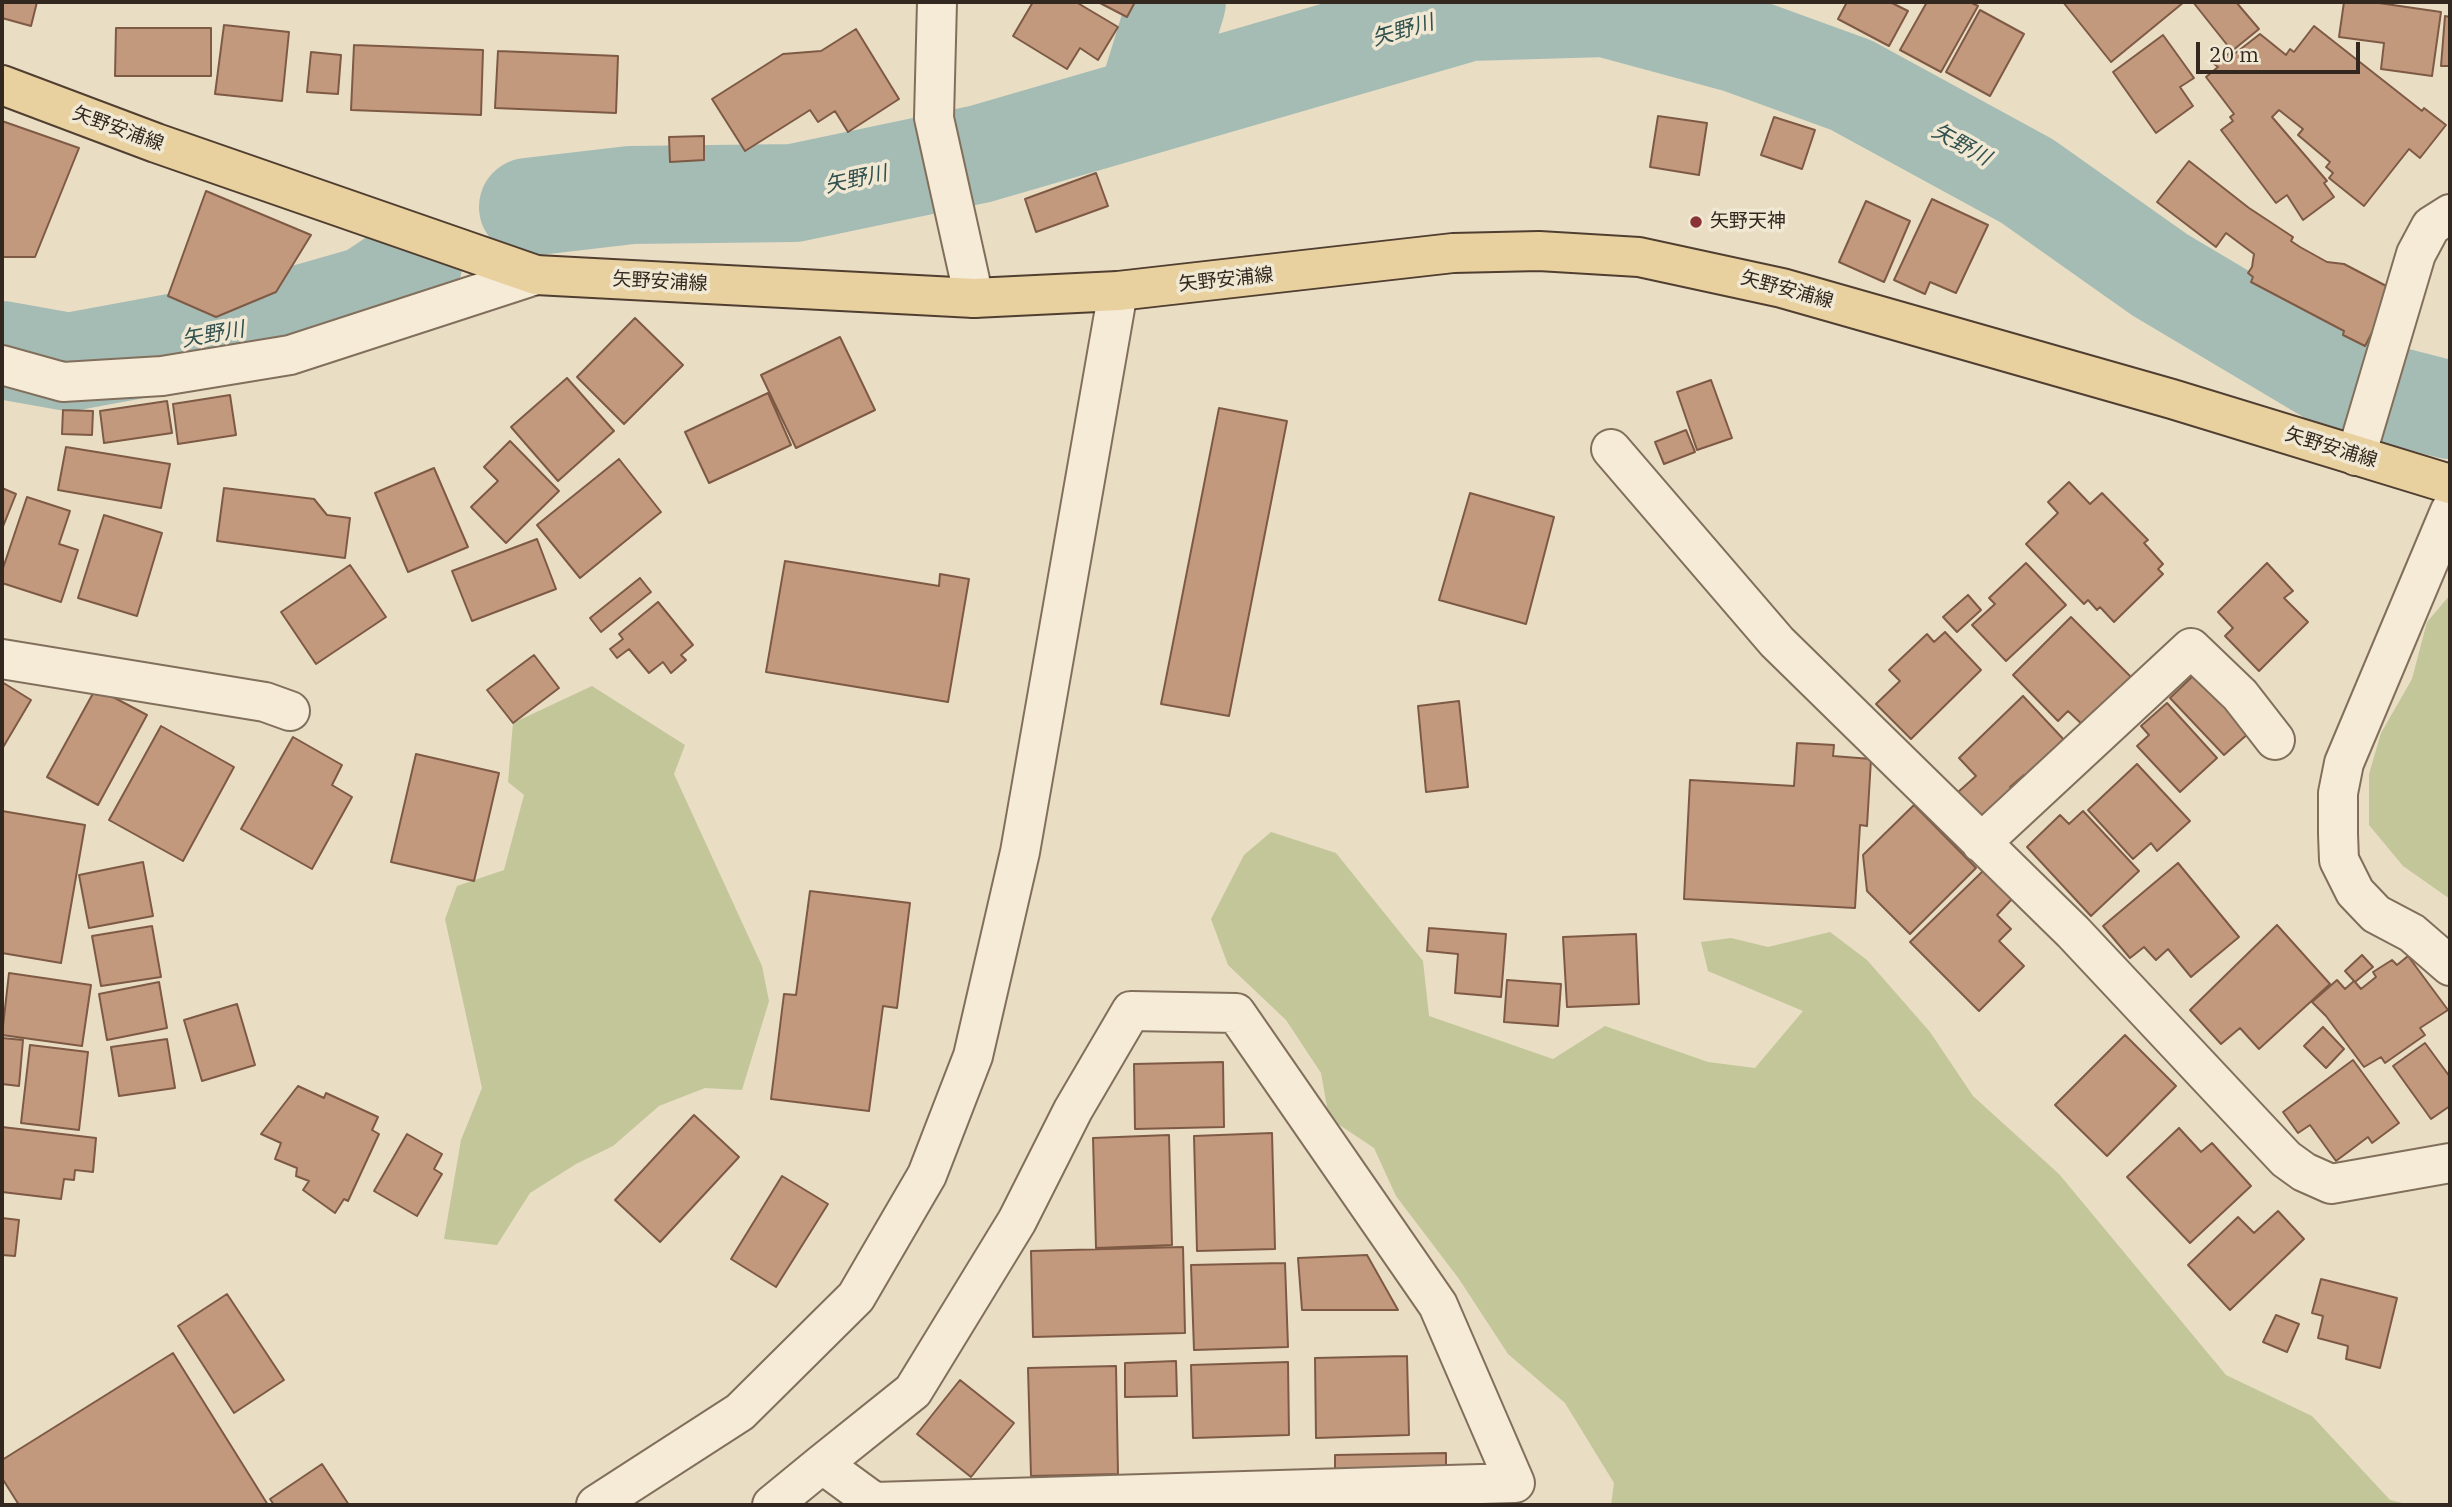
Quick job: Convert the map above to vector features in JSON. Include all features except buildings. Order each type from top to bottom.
[{"type":"main road","name":"矢野安浦線","points":[[2,85],[156,143],[536,275],[974,298],[1118,291],[1453,253],[1539,251],[1639,257],[1782,288],[2172,399],[2450,484]]},
{"type":"street","points":[[937,2],[934,118],[974,298]]},
{"type":"street","points":[[2356,456],[2416,254],[2431,226],[2450,214]]},
{"type":"street","points":[[2,365],[63,382],[162,376],[290,355],[536,275]]},
{"type":"street","points":[[596,1505],[740,1412],[856,1297],[927,1175],[972,1056],[1020,852],[1118,291]]},
{"type":"street","points":[[1611,449],[1777,642],[2073,932],[2286,1159],[2304,1172],[2331,1184],[2450,1163]]},
{"type":"street","points":[[2450,511],[2344,763],[2338,793],[2339,860],[2355,892],[2376,914],[2412,933],[2450,966]]},
{"type":"street","points":[[1981,844],[2191,648],[2240,695],[2275,740]]},
{"type":"street","points":[[2,659],[265,702],[289,711]]},
{"type":"street","points":[[772,1505],[822,1464],[912,1391],[1017,1221],[1073,1110],[1131,1011],[1236,1013],[1438,1305],[1515,1483],[874,1502],[822,1464]]},
{"type":"green space","points":[[2450,595],[2450,899],[2403,866],[2369,825],[2369,774],[2381,733],[2412,679],[2427,622]]},
{"type":"green space","points":[[592,686],[685,745],[674,774],[762,966],[769,1001],[742,1090],[705,1088],[659,1106],[613,1146],[576,1164],[530,1193],[497,1245],[444,1239],[461,1140],[482,1088],[445,919],[457,886],[504,870],[524,795],[508,782],[513,723]]},
{"type":"green space","points":[[1271,832],[1336,853],[1423,961],[1429,1016],[1553,1059],[1605,1026],[1708,1062],[1755,1068],[1803,1011],[1708,971],[1701,942],[1731,938],[1768,947],[1830,932],[1867,960],[1930,1032],[1973,1096],[2059,1174],[2226,1375],[2312,1416],[2390,1500],[2410,1505],[1611,1505],[1614,1483],[1565,1403],[1508,1354],[1459,1279],[1396,1196],[1374,1148],[1329,1118],[1321,1073],[1286,1020],[1228,965],[1211,919],[1244,855]]},
{"type":"waterway","points":[[1145,106],[1177,2]]},
{"type":"waterway","name":"矢野川","points":[[528,207],[631,195],[794,193],[980,154],[1469,12],[1605,8],[1738,44],[1851,85],[2027,181],[2160,275],[2340,382],[2450,410]]},
{"type":"waterway","name":"矢野川","points":[[2,350],[69,362],[253,328],[368,295],[413,265]]},
{"type":"place","name":"矢野天神","points":[[1696,222]]}]
